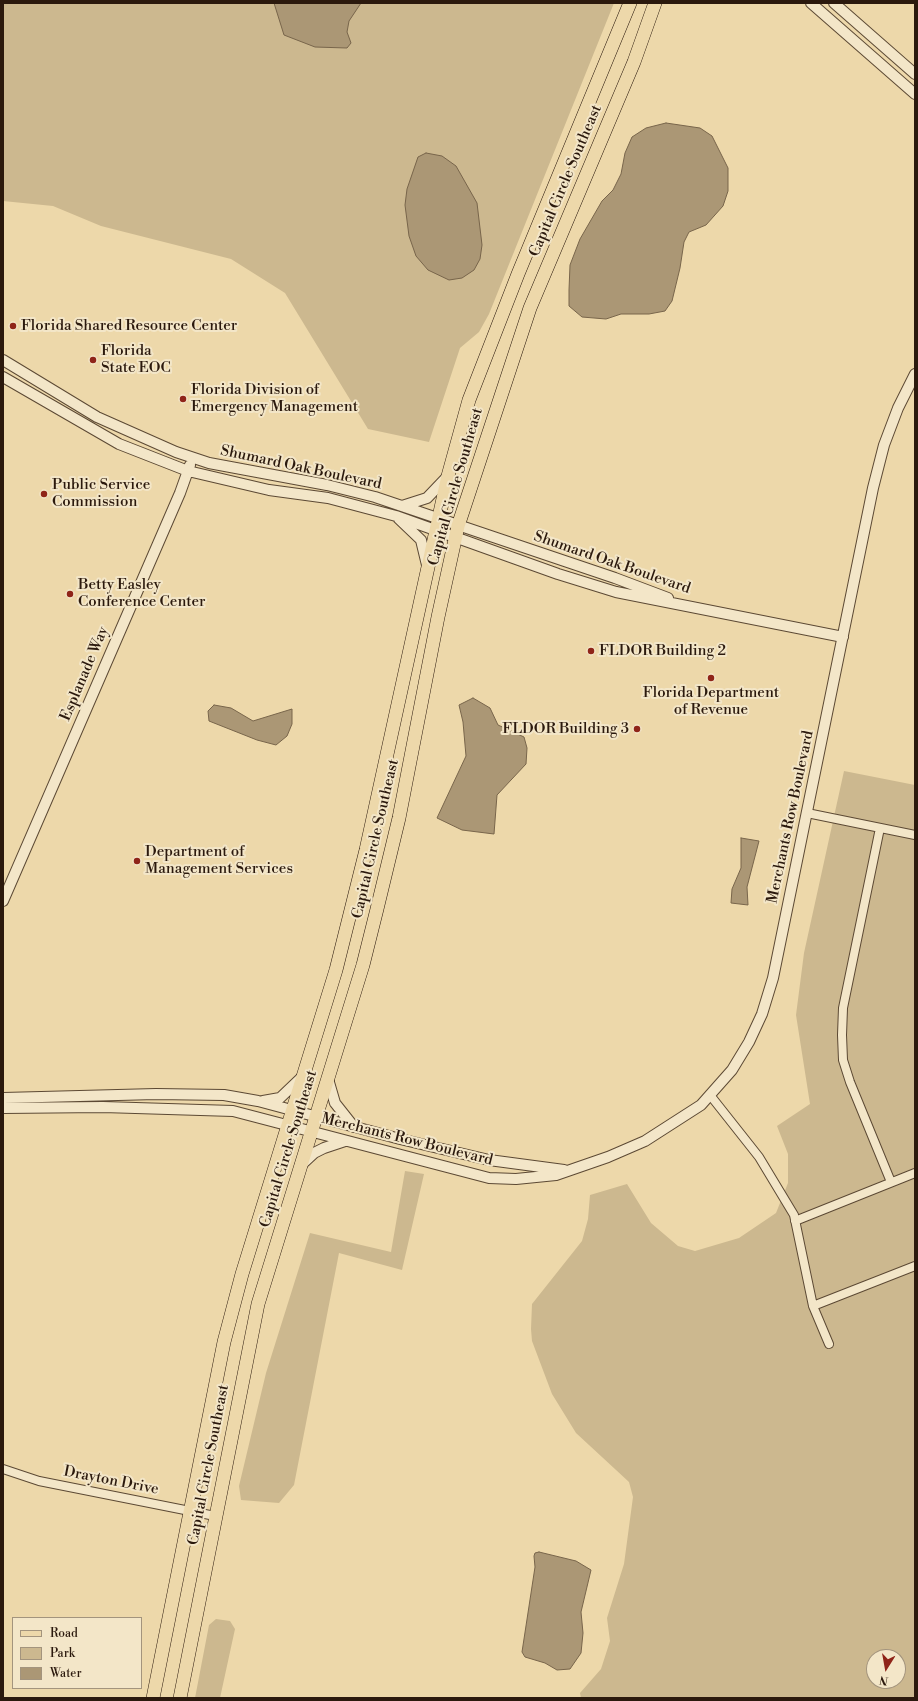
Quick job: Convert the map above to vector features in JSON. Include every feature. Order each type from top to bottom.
[{"type":"main road","name":"Capital Circle Southeast","points":[[153,1698],[189,1510],[224,1342],[242,1274],[336,970],[366,850],[448,476],[469,400],[518,274],[630,3]]},
{"type":"main road","name":"Capital Circle Southeast","points":[[180,1698],[258,1304],[363,965],[399,818],[457,532],[530,308],[634,62],[655,3]]},
{"type":"street","points":[[811,3],[915,94]]},
{"type":"street","points":[[834,3],[915,74]]},
{"type":"street","name":"Shumard Oak Boulevard","points":[[3,360],[97,417],[159,446],[209,464],[327,485],[402,506],[438,525],[616,592],[843,637]]},
{"type":"street","name":"Merchants Row Boulevard","points":[[3,1108],[141,1108],[233,1111],[288,1124],[346,1141],[489,1178],[516,1179],[556,1175],[608,1157],[645,1141],[701,1105],[732,1070],[749,1042],[762,1014],[773,978],[873,488],[884,445],[898,408],[915,374]]},
{"type":"street","name":"Shumard Oak Boulevard","points":[[3,377],[119,444],[188,471],[269,490],[328,498],[396,516],[438,525]]},
{"type":"street","name":"Esplanade Way","points":[[3,901],[193,457]]},
{"type":"street","points":[[269,490],[271,474]]},
{"type":"street","points":[[402,506],[427,498],[448,476]]},
{"type":"street","points":[[396,516],[421,540],[427,569]]},
{"type":"street","points":[[807,813],[915,835]]},
{"type":"street","points":[[880,828],[844,1008],[842,1035],[843,1060],[850,1082],[891,1182]]},
{"type":"street","points":[[258,1102],[280,1098],[302,1077]]},
{"type":"street","points":[[328,1079],[335,1103],[354,1127]]},
{"type":"street","points":[[140,1095],[141,1108]]},
{"type":"street","name":"Merchants Row Boulevard","points":[[3,1098],[224,1095],[292,1110],[354,1127],[489,1160],[566,1171]]},
{"type":"street","points":[[710,1095],[759,1157],[794,1215],[813,1306],[829,1344]]},
{"type":"street","points":[[300,1166],[324,1148],[334,1143],[346,1141]]},
{"type":"street","points":[[796,1221],[915,1173]]},
{"type":"street","points":[[813,1306],[915,1266]]},
{"type":"street","name":"Drayton Drive","points":[[3,1468],[39,1481],[215,1516]]},
{"type":"green space","points":[[3,3],[614,3],[489,314],[479,332],[460,348],[429,442],[368,429],[285,293],[231,259],[101,226],[53,206],[3,201]]},
{"type":"green space","points":[[844,771],[915,785],[915,1698],[581,1698],[580,1693],[601,1669],[610,1641],[607,1618],[624,1564],[633,1497],[629,1482],[576,1433],[552,1394],[532,1341],[532,1304],[582,1241],[588,1219],[590,1195],[627,1184],[651,1223],[678,1246],[695,1251],[739,1238],[776,1213],[788,1183],[788,1154],[777,1126],[810,1104],[796,1015],[804,953]]},
{"type":"green space","points":[[405,1171],[424,1174],[402,1270],[339,1253],[294,1485],[279,1503],[241,1500],[239,1486],[266,1373],[310,1233],[391,1252]]},
{"type":"green space","points":[[216,1619],[230,1621],[235,1629],[220,1698],[195,1698],[209,1625]]},
{"type":"water","points":[[274,3],[361,3],[349,21],[347,32],[351,43],[347,48],[315,47],[284,35]]},
{"type":"water","points":[[666,123],[700,128],[712,136],[728,168],[728,191],[723,206],[706,225],[689,232],[684,242],[680,268],[672,301],[665,311],[649,314],[621,314],[606,319],[582,317],[569,306],[570,265],[580,239],[602,201],[613,190],[621,174],[625,153],[632,137],[646,128]]},
{"type":"water","points":[[426,153],[442,156],[456,166],[477,203],[482,245],[480,259],[474,270],[462,278],[449,280],[428,270],[416,256],[409,236],[405,205],[407,189],[418,157]]},
{"type":"water","points":[[473,698],[490,708],[498,725],[524,737],[527,748],[526,764],[497,795],[494,834],[462,830],[437,818],[466,756],[463,722],[459,705]]},
{"type":"water","points":[[214,705],[231,708],[253,721],[292,709],[292,724],[287,736],[276,745],[257,740],[209,721],[208,711]]},
{"type":"water","points":[[741,838],[759,841],[747,887],[748,905],[731,903],[732,889],[741,868]]},
{"type":"water","points":[[539,1552],[576,1561],[591,1570],[581,1612],[583,1633],[581,1653],[570,1669],[557,1670],[545,1663],[525,1657],[522,1652],[535,1567],[534,1556],[535,1553]]},
{"type":"place","name":"Florida Shared Resource Center","points":[[13,326]]},
{"type":"place","name":"Florida State EOC","points":[[93,360]]},
{"type":"place","name":"Florida Division of Emergency Management","points":[[183,399]]},
{"type":"place","name":"Public Service Commission","points":[[44,494]]},
{"type":"place","name":"Betty Easley Conference Center","points":[[70,594]]},
{"type":"place","name":"FLDOR Building 2","points":[[591,651]]},
{"type":"place","name":"Florida Department of Revenue","points":[[711,678]]},
{"type":"place","name":"FLDOR Building 3","points":[[637,729]]},
{"type":"place","name":"Department of Management Services","points":[[137,861]]}]
